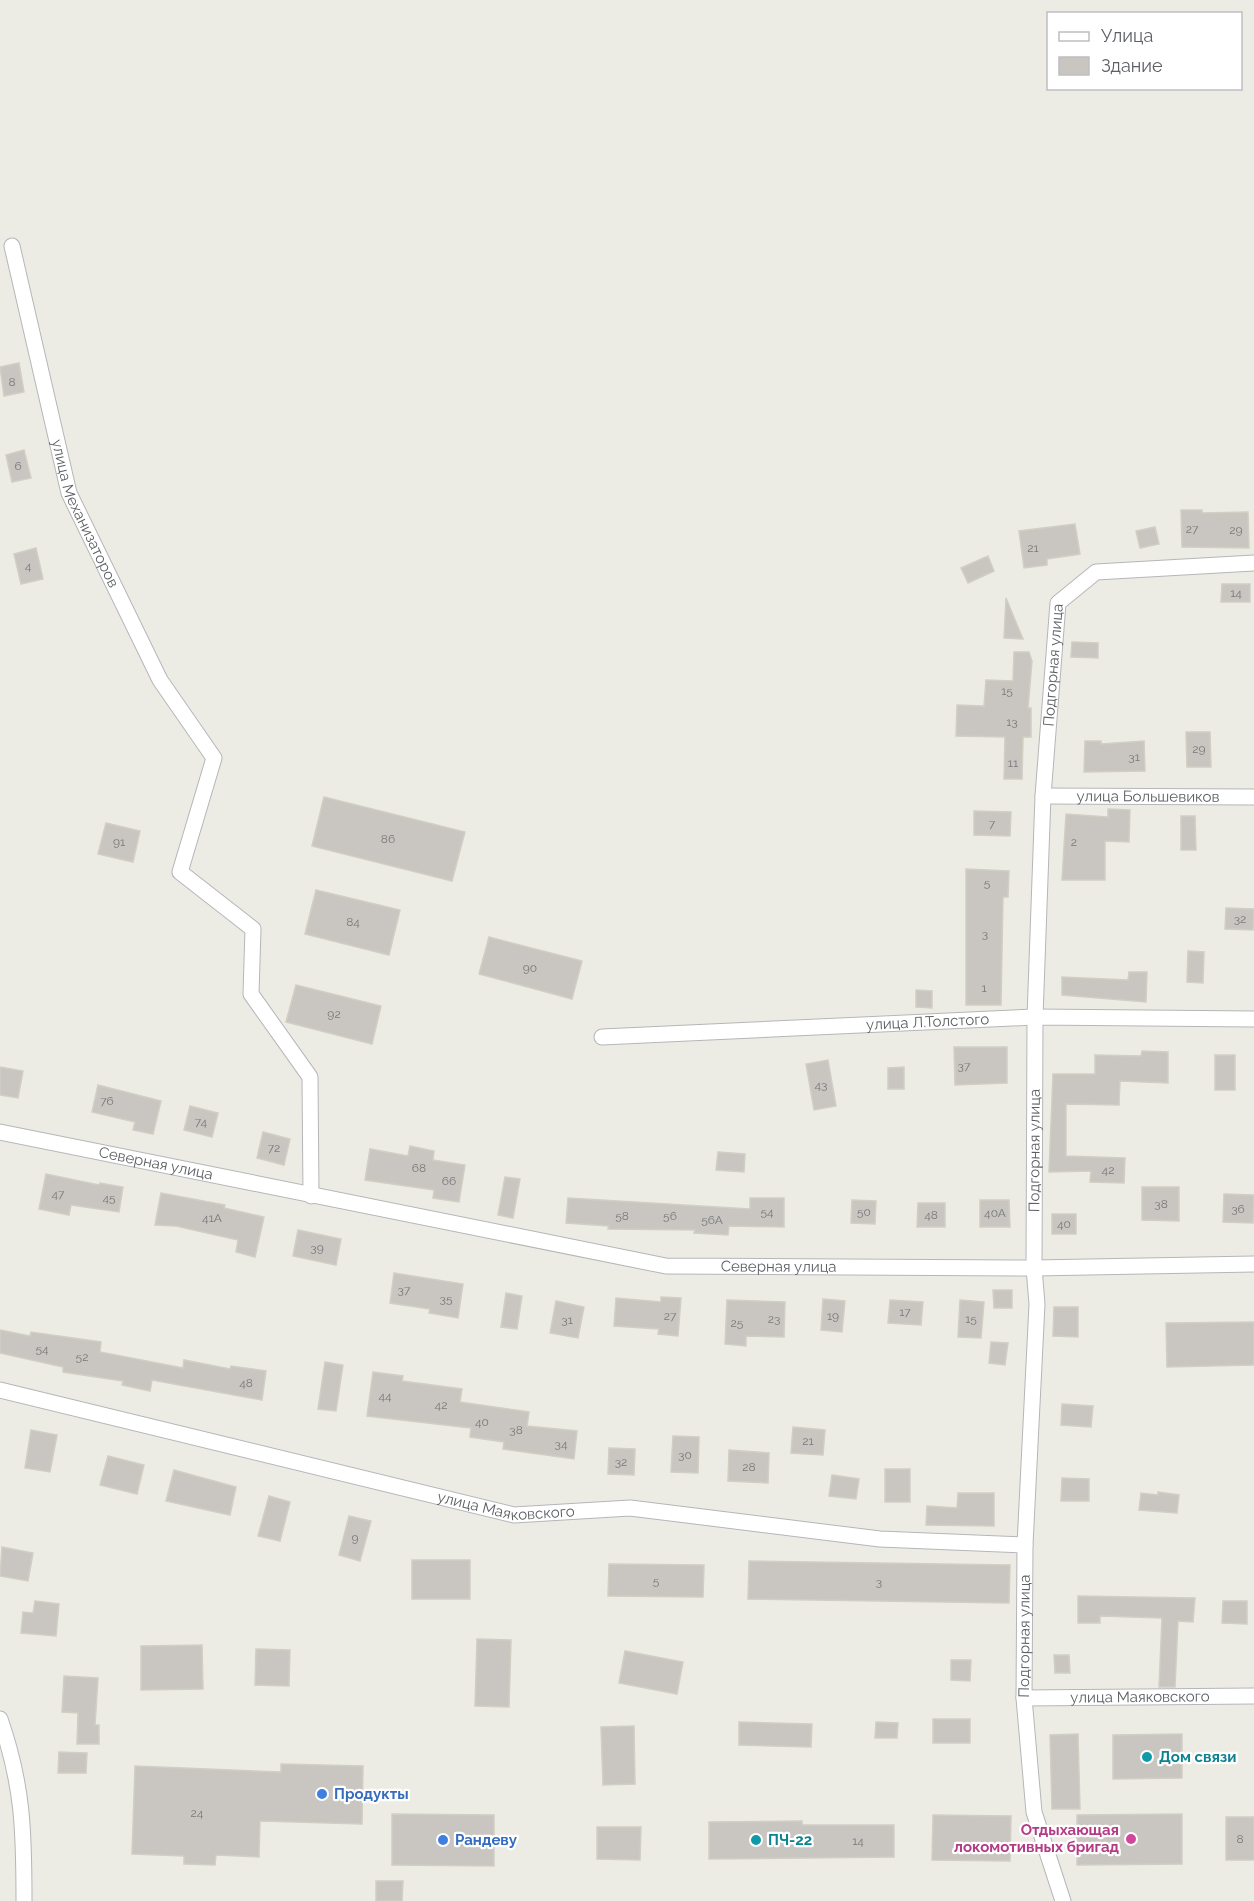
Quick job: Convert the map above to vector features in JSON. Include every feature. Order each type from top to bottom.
[{"type":"street","name":"улица Механизаторов","points":[[12,246],[69,493],[160,680],[214,758],[180,872],[253,929],[252,993],[310,1077],[311,1196]]},
{"type":"street","name":"Подгорная улица","points":[[1063,1901],[1034,1812],[1024,1698],[1025,1545],[1037,1304],[1034,1268],[1035,1017],[1043,796],[1058,603],[1096,572],[1254,563]]},
{"type":"street","name":"улица Большевиков","points":[[1043,796],[1254,797]]},
{"type":"street","name":"улица Л.Толстого","points":[[602,1037],[1035,1017],[1254,1019]]},
{"type":"street","name":"Северная улица","points":[[0,1132],[666,1266],[1034,1268],[1254,1264]]},
{"type":"street","name":"улица Маяковского","points":[[0,1390],[514,1515],[630,1508],[880,1539],[1025,1545]]},
{"type":"street","name":"улица Маяковского","points":[[1024,1698],[1254,1696]]},
{"type":"street","points":[[0,1719],[14,1758],[24,1820],[24,1901]]},
{"type":"building","points":[[19,363],[24,392],[4,396],[0,367]]},
{"type":"building","points":[[24,450],[31,478],[12,482],[6,455]]},
{"type":"building","points":[[1181,510],[1202,510],[1202,513],[1248,512],[1249,548],[1182,547]]},
{"type":"building","points":[[1075,524],[1080,554],[1047,559],[1047,565],[1024,568],[1019,531]]},
{"type":"building","points":[[1155,527],[1159,544],[1140,548],[1136,531]]},
{"type":"building","points":[[36,548],[43,579],[21,584],[14,554]]},
{"type":"building","points":[[988,556],[994,571],[968,583],[961,568]]},
{"type":"building","points":[[1222,584],[1250,584],[1250,602],[1221,602]]},
{"type":"building","points":[[1006,598],[1023,639],[1004,638]]},
{"type":"building","points":[[1072,642],[1098,643],[1098,658],[1071,657]]},
{"type":"building","points":[[1014,652],[1029,652],[1032,661],[1028,708],[1031,708],[1031,737],[1023,737],[1022,779],[1004,779],[1005,737],[956,736],[957,705],[984,706],[986,680],[1013,681]]},
{"type":"building","points":[[1186,732],[1210,732],[1211,767],[1187,767]]},
{"type":"building","points":[[1085,741],[1101,741],[1101,744],[1144,741],[1145,771],[1084,772]]},
{"type":"building","points":[[324,797],[465,832],[452,881],[312,846]]},
{"type":"building","points":[[1108,809],[1130,810],[1129,842],[1105,841],[1105,880],[1062,880],[1066,814],[1108,817]]},
{"type":"building","points":[[974,811],[1011,812],[1010,836],[974,835]]},
{"type":"building","points":[[1181,816],[1195,816],[1196,850],[1181,850]]},
{"type":"building","points":[[106,823],[140,831],[133,862],[98,854]]},
{"type":"building","points":[[966,869],[1009,871],[1008,897],[1003,897],[1001,1005],[966,1005]]},
{"type":"building","points":[[316,890],[400,910],[389,955],[305,934]]},
{"type":"building","points":[[1226,908],[1254,909],[1253,930],[1225,929]]},
{"type":"building","points":[[489,937],[582,961],[572,999],[479,974]]},
{"type":"building","points":[[1188,951],[1204,952],[1203,983],[1187,982]]},
{"type":"building","points":[[1129,972],[1147,972],[1146,1002],[1062,995],[1062,977],[1128,980]]},
{"type":"building","points":[[296,985],[381,1006],[372,1044],[286,1022]]},
{"type":"building","points":[[916,990],[932,991],[932,1008],[916,1007]]},
{"type":"building","points":[[954,1047],[1007,1047],[1007,1083],[955,1085]]},
{"type":"building","points":[[1142,1051],[1168,1052],[1168,1083],[1120,1081],[1119,1105],[1066,1104],[1066,1156],[1125,1158],[1124,1183],[1090,1182],[1091,1171],[1049,1172],[1053,1074],[1095,1074],[1095,1055],[1141,1056]]},
{"type":"building","points":[[1215,1055],[1235,1055],[1235,1090],[1215,1090]]},
{"type":"building","points":[[828,1060],[836,1106],[814,1110],[806,1064]]},
{"type":"building","points":[[0,1067],[23,1071],[18,1098],[0,1095]]},
{"type":"building","points":[[904,1067],[904,1089],[888,1089],[888,1068]]},
{"type":"building","points":[[98,1085],[161,1101],[153,1134],[133,1130],[135,1122],[92,1112]]},
{"type":"building","points":[[190,1106],[218,1113],[212,1137],[184,1130]]},
{"type":"building","points":[[263,1132],[290,1139],[284,1165],[257,1158]]},
{"type":"building","points":[[410,1146],[434,1151],[433,1160],[465,1165],[459,1202],[433,1198],[434,1190],[365,1180],[370,1149],[408,1156]]},
{"type":"building","points":[[718,1152],[745,1154],[744,1172],[716,1170]]},
{"type":"building","points":[[46,1174],[99,1185],[100,1183],[123,1187],[119,1212],[71,1205],[69,1215],[39,1209]]},
{"type":"building","points":[[505,1177],[520,1179],[513,1218],[498,1215]]},
{"type":"building","points":[[1142,1187],[1179,1187],[1179,1221],[1142,1220]]},
{"type":"building","points":[[161,1193],[225,1205],[224,1208],[264,1217],[255,1257],[236,1252],[238,1240],[176,1226],[155,1225]]},
{"type":"building","points":[[1224,1194],[1254,1195],[1253,1223],[1223,1222]]},
{"type":"building","points":[[568,1198],[750,1209],[750,1198],[784,1198],[784,1227],[729,1226],[728,1235],[694,1233],[695,1230],[608,1229],[609,1226],[566,1223]]},
{"type":"building","points":[[852,1200],[876,1201],[875,1224],[851,1223]]},
{"type":"building","points":[[980,1200],[1009,1200],[1010,1227],[980,1227]]},
{"type":"building","points":[[918,1203],[945,1203],[945,1227],[917,1227]]},
{"type":"building","points":[[1052,1214],[1076,1214],[1076,1234],[1052,1234]]},
{"type":"building","points":[[298,1230],[341,1239],[336,1265],[293,1256]]},
{"type":"building","points":[[394,1273],[463,1284],[458,1318],[429,1313],[430,1309],[390,1303]]},
{"type":"building","points":[[993,1290],[1012,1290],[1012,1308],[994,1308]]},
{"type":"building","points":[[506,1293],[522,1296],[517,1329],[501,1327]]},
{"type":"building","points":[[661,1297],[681,1298],[678,1336],[658,1334],[659,1329],[614,1326],[616,1298],[661,1302]]},
{"type":"building","points":[[823,1299],[845,1301],[842,1332],[821,1330]]},
{"type":"building","points":[[727,1300],[785,1302],[784,1337],[746,1336],[746,1346],[725,1344]]},
{"type":"building","points":[[890,1300],[923,1302],[921,1325],[888,1323]]},
{"type":"building","points":[[960,1300],[984,1302],[981,1338],[958,1337]]},
{"type":"building","points":[[556,1301],[584,1307],[578,1338],[550,1333]]},
{"type":"building","points":[[1054,1307],[1078,1307],[1078,1337],[1053,1336]]},
{"type":"building","points":[[1254,1322],[1254,1365],[1167,1367],[1166,1323]]},
{"type":"building","points":[[0,1330],[30,1336],[31,1332],[101,1342],[100,1352],[183,1368],[184,1360],[230,1369],[231,1366],[266,1371],[262,1400],[152,1380],[150,1391],[122,1385],[123,1381],[63,1372],[63,1367],[0,1353]]},
{"type":"building","points":[[991,1342],[1008,1343],[1005,1365],[989,1363]]},
{"type":"building","points":[[325,1362],[343,1365],[336,1411],[318,1409]]},
{"type":"building","points":[[373,1372],[403,1376],[402,1381],[462,1389],[460,1402],[529,1412],[527,1426],[577,1431],[574,1459],[503,1449],[504,1442],[470,1437],[471,1428],[367,1416]]},
{"type":"building","points":[[1062,1404],[1093,1406],[1091,1427],[1061,1425]]},
{"type":"building","points":[[793,1427],[825,1430],[823,1455],[791,1453]]},
{"type":"building","points":[[31,1430],[57,1435],[50,1472],[25,1468]]},
{"type":"building","points":[[673,1436],[699,1437],[698,1473],[671,1472]]},
{"type":"building","points":[[609,1448],[635,1449],[634,1475],[608,1474]]},
{"type":"building","points":[[729,1450],[769,1453],[768,1483],[728,1481]]},
{"type":"building","points":[[108,1456],[144,1465],[137,1494],[100,1485]]},
{"type":"building","points":[[885,1469],[910,1469],[910,1502],[885,1502]]},
{"type":"building","points":[[174,1470],[236,1487],[230,1515],[166,1501]]},
{"type":"building","points":[[832,1475],[859,1479],[856,1499],[829,1496]]},
{"type":"building","points":[[1062,1478],[1089,1479],[1089,1501],[1061,1501]]},
{"type":"building","points":[[1158,1492],[1179,1495],[1177,1513],[1139,1510],[1141,1493],[1158,1495]]},
{"type":"building","points":[[958,1493],[994,1493],[994,1526],[926,1525],[927,1506],[957,1508]]},
{"type":"building","points":[[269,1496],[290,1502],[280,1541],[258,1536]]},
{"type":"building","points":[[349,1516],[371,1521],[360,1561],[339,1555]]},
{"type":"building","points":[[2,1547],[33,1553],[28,1581],[0,1576]]},
{"type":"building","points":[[412,1560],[470,1560],[470,1599],[412,1599]]},
{"type":"building","points":[[749,1561],[1010,1565],[1009,1603],[748,1599]]},
{"type":"building","points":[[609,1564],[704,1565],[703,1597],[608,1596]]},
{"type":"building","points":[[1078,1596],[1195,1598],[1193,1622],[1178,1621],[1175,1687],[1159,1687],[1162,1618],[1100,1616],[1100,1623],[1078,1623]]},
{"type":"building","points":[[35,1601],[59,1604],[56,1636],[21,1633],[23,1612],[33,1613]]},
{"type":"building","points":[[1223,1601],[1247,1601],[1247,1624],[1222,1623]]},
{"type":"building","points":[[477,1639],[511,1640],[509,1707],[475,1706]]},
{"type":"building","points":[[202,1645],[203,1689],[141,1690],[141,1646]]},
{"type":"building","points":[[256,1649],[290,1650],[289,1686],[255,1685]]},
{"type":"building","points":[[625,1651],[683,1662],[677,1694],[619,1683]]},
{"type":"building","points":[[1054,1655],[1069,1655],[1070,1673],[1055,1673]]},
{"type":"building","points":[[951,1660],[971,1660],[970,1681],[951,1680]]},
{"type":"building","points":[[64,1676],[98,1678],[95,1725],[99,1725],[99,1744],[77,1744],[78,1713],[62,1712]]},
{"type":"building","points":[[933,1719],[970,1719],[970,1743],[933,1743]]},
{"type":"building","points":[[739,1722],[812,1724],[811,1747],[739,1745]]},
{"type":"building","points":[[876,1722],[898,1723],[897,1738],[875,1738]]},
{"type":"building","points":[[634,1726],[635,1784],[603,1785],[601,1727]]},
{"type":"building","points":[[1078,1734],[1080,1809],[1052,1809],[1050,1735]]},
{"type":"building","name":"Дом связи","points":[[1182,1734],[1182,1778],[1113,1779],[1113,1735]]},
{"type":"building","points":[[59,1752],[87,1753],[86,1773],[58,1773]]},
{"type":"building","points":[[281,1764],[363,1766],[362,1824],[260,1821],[259,1857],[216,1855],[215,1865],[184,1864],[184,1856],[132,1854],[135,1766],[281,1772]]},
{"type":"building","name":"Рандеву","points":[[392,1814],[494,1815],[494,1866],[392,1865]]},
{"type":"building","points":[[1182,1814],[1182,1864],[1077,1865],[1077,1815]]},
{"type":"building","points":[[933,1815],[1011,1816],[1010,1861],[932,1860]]},
{"type":"building","points":[[1226,1817],[1254,1817],[1254,1860],[1226,1860]]},
{"type":"building","points":[[802,1821],[802,1825],[894,1825],[894,1857],[709,1859],[709,1822]]},
{"type":"building","points":[[597,1827],[641,1827],[640,1860],[597,1859]]},
{"type":"building","points":[[376,1881],[403,1881],[402,1901],[376,1901]]},
{"type":"place","name":"Дом связи","points":[[1147,1757]]},
{"type":"place","name":"Продукты","points":[[322,1794]]},
{"type":"place","name":"Отдыхающая локомотивных бригад","points":[[1131,1839]]},
{"type":"place","name":"Рандеву","points":[[443,1840]]},
{"type":"place","name":"ПЧ-22","points":[[756,1840]]}]
